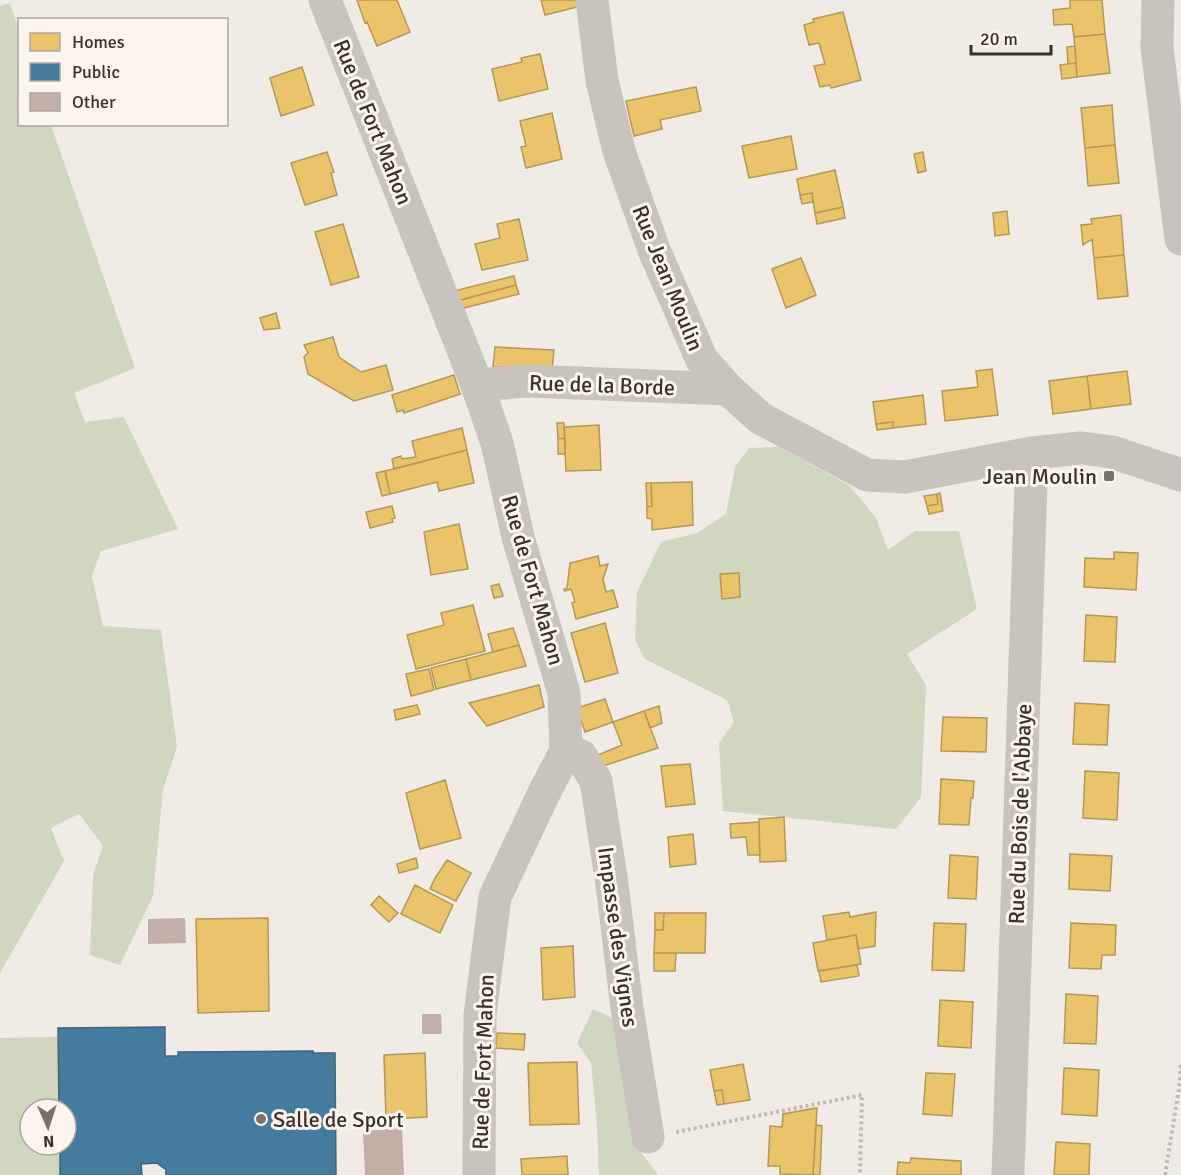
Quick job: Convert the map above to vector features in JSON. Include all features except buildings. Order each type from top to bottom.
[{"type":"street","name":"Rue de Fort Mahon","points":[[325,0],[477,385],[497,442],[518,537],[564,693],[566,751],[544,792],[495,897],[480,1014],[479,1175]]},
{"type":"street","name":"Rue Jean Moulin","points":[[592,0],[602,81],[619,151],[654,250],[702,360],[728,389],[760,418],[867,476],[905,477],[1032,453],[1082,448],[1112,452],[1181,475]]},
{"type":"street","points":[[1158,0],[1157,48],[1181,239]]},
{"type":"street","name":"Rue de la Borde","points":[[477,385],[528,381],[728,389]]},
{"type":"street","name":"Rue du Bois de l'Abbaye","points":[[1008,1175],[1032,453]]},
{"type":"street","name":"Impasse des Vignes","points":[[566,751],[581,756],[596,781],[612,884],[627,1008],[648,1137]]},
{"type":"path","points":[[1165,1175],[1181,1064]]},
{"type":"path","points":[[648,1137],[862,1095],[860,1175]]},
{"type":"green space","points":[[10,3],[18,28],[18,126],[51,126],[135,368],[74,393],[85,422],[124,417],[178,529],[101,551],[92,576],[103,626],[161,630],[177,747],[163,789],[153,896],[120,965],[90,955],[93,875],[103,846],[79,814],[51,828],[64,861],[0,973],[0,6]]},
{"type":"green space","points":[[779,447],[849,485],[876,518],[888,550],[915,531],[959,531],[977,609],[907,654],[926,685],[921,797],[896,829],[723,811],[719,743],[734,722],[727,700],[645,659],[635,640],[637,592],[661,542],[697,533],[726,514],[735,467],[749,448]]},
{"type":"green space","points":[[593,1009],[621,1022],[634,1143],[658,1175],[599,1175],[591,1063],[577,1043]]},
{"type":"green space","points":[[58,1037],[59,1097],[18,1097],[18,1157],[60,1157],[60,1175],[0,1175],[0,1038]]},
{"type":"place","name":"Jean Moulin","points":[[1109,476]]},
{"type":"place","name":"Salle de Sport","points":[[261,1119]]}]
